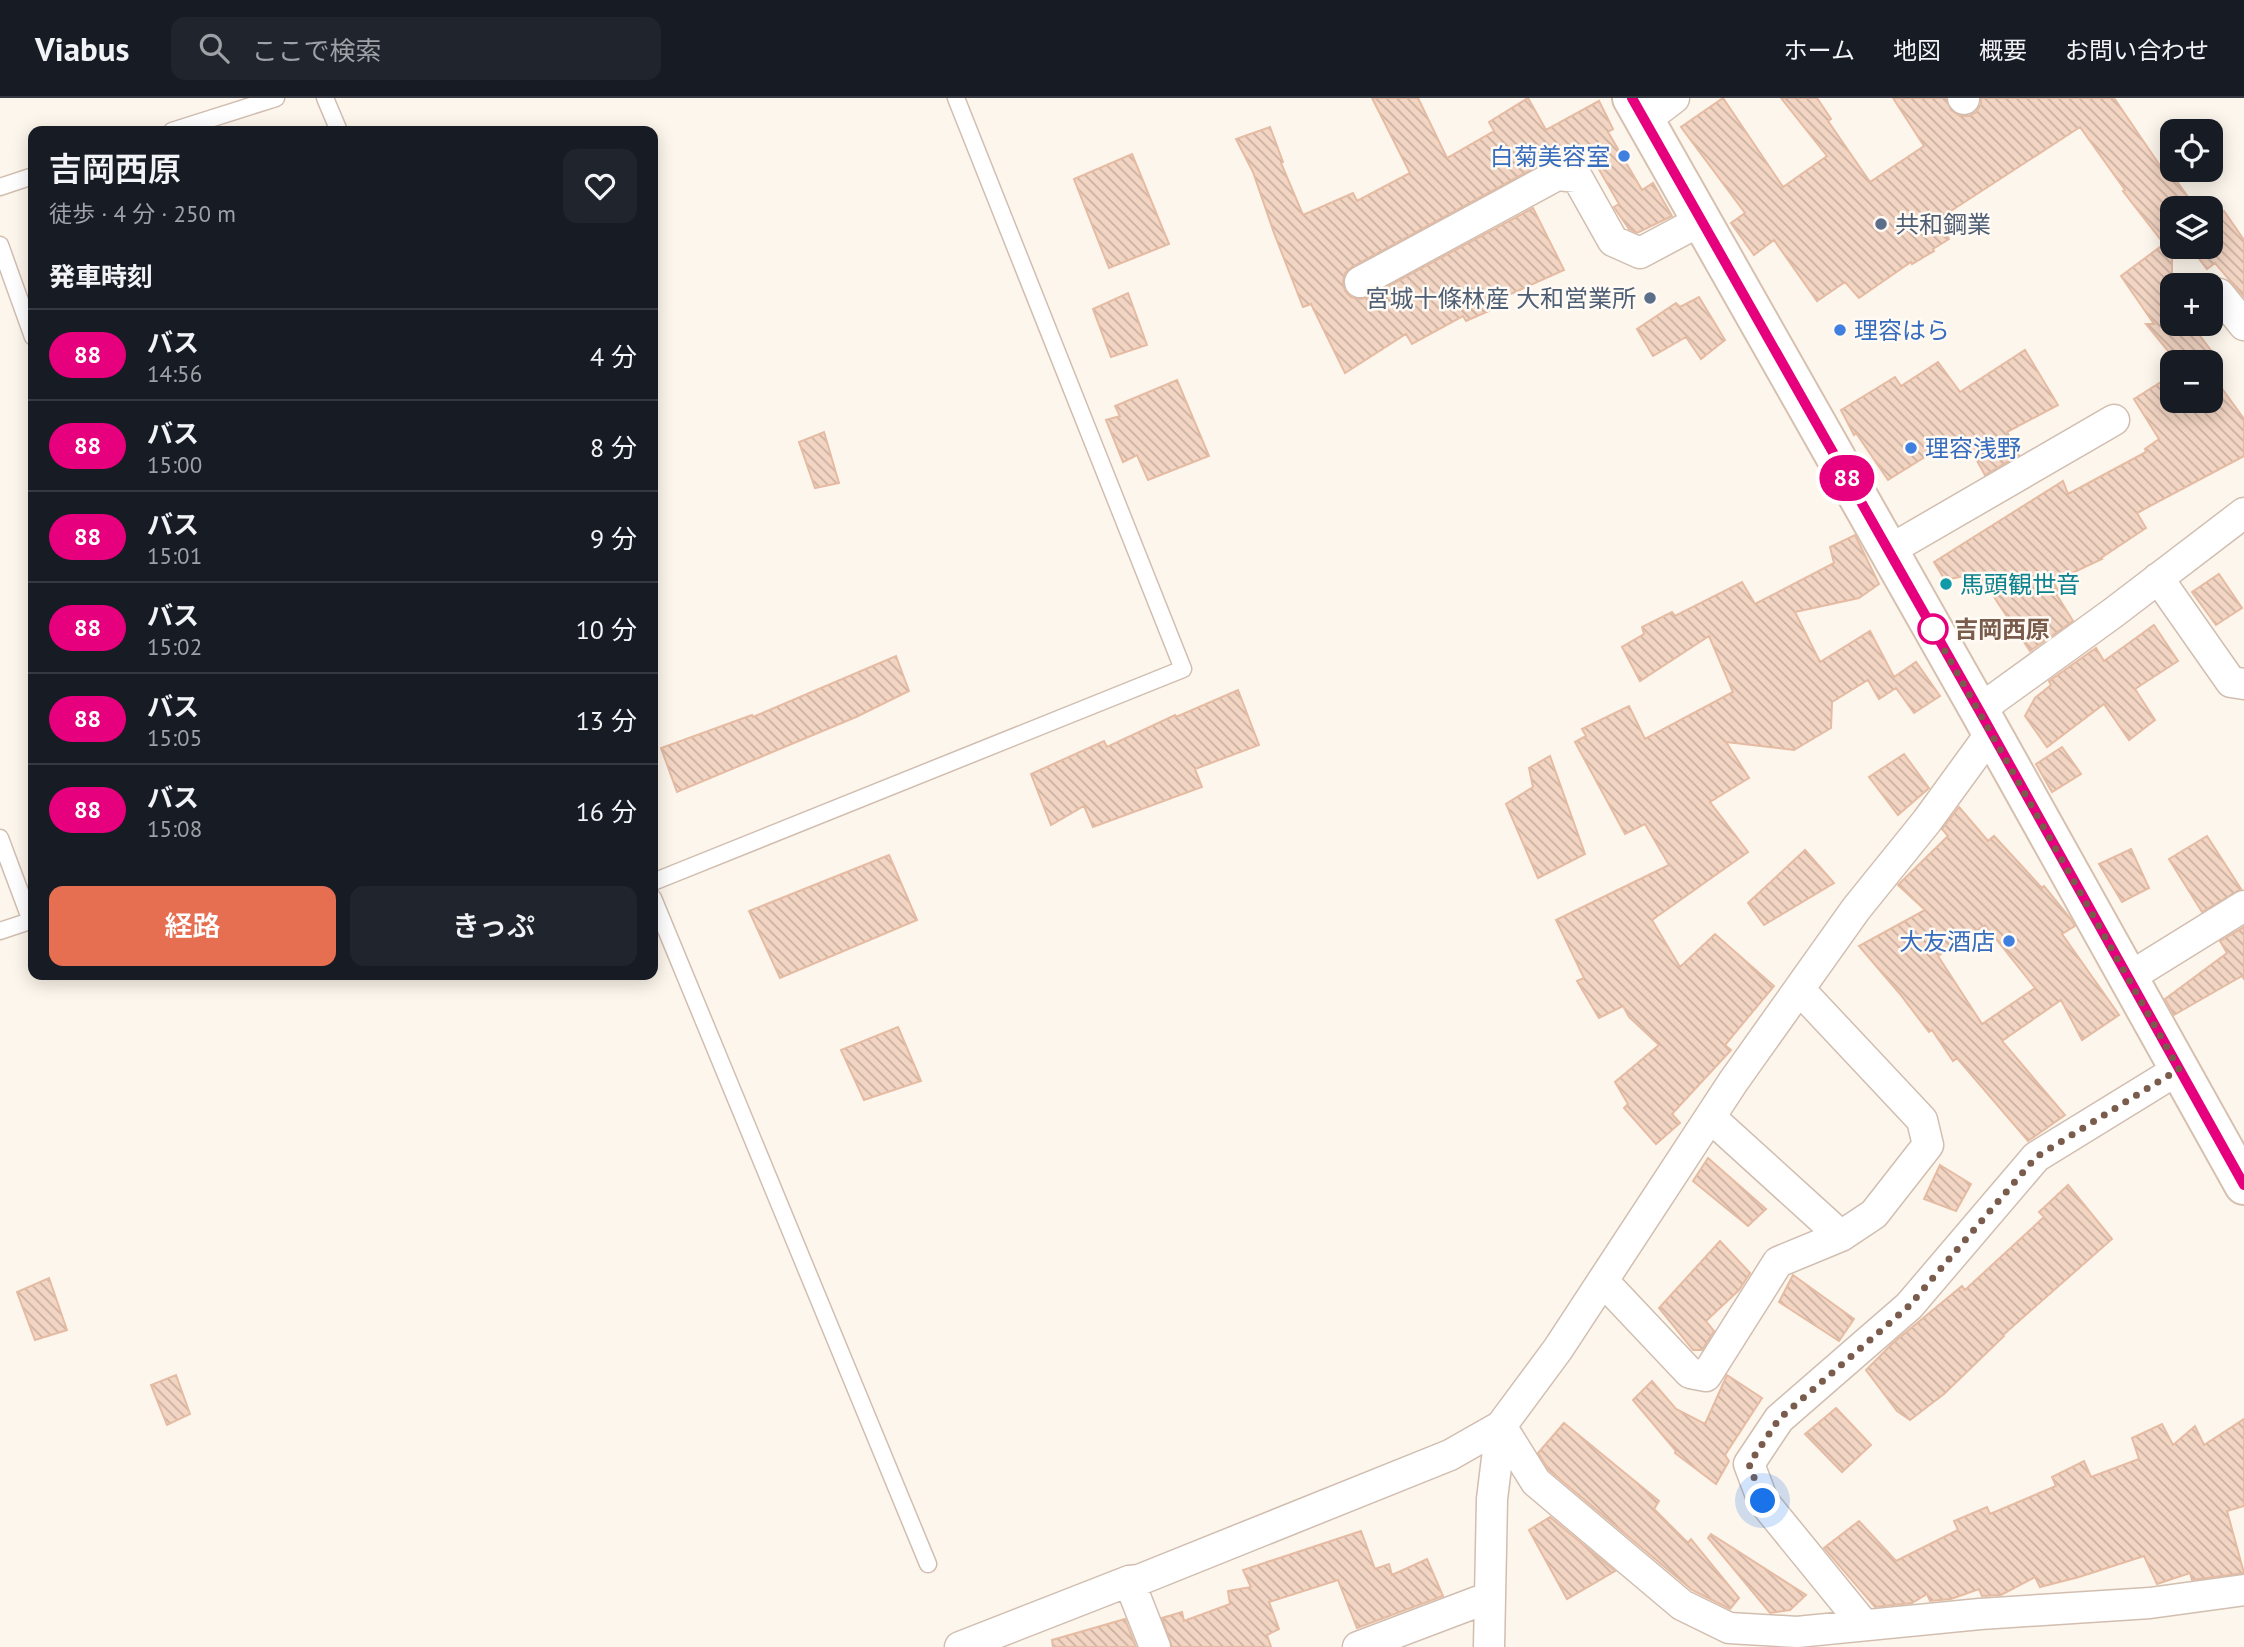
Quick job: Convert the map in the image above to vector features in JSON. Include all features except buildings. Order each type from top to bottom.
[{"type":"main road","points":[[1638,109],[2244,1185]]},
{"type":"street","points":[[1638,109],[1674,98]]},
{"type":"street","points":[[1360,282],[1557,175],[1577,177],[1613,241],[1640,253],[1700,221]]},
{"type":"street","points":[[2223,299],[2244,325]]},
{"type":"street","points":[[1888,551],[2114,420]]},
{"type":"street","points":[[960,1647],[1129,1581],[1139,1580],[1450,1455],[1501,1426],[1558,1349],[1710,1117],[1799,989],[1856,909],[1927,821],[1985,722],[2158,578],[2244,513]]},
{"type":"street","points":[[2158,578],[2231,682],[2244,684]]},
{"type":"street","points":[[2128,978],[2244,906]]},
{"type":"street","points":[[1603,1282],[1690,1373],[1706,1376],[1778,1262],[1841,1236],[1874,1214],[1928,1145],[1922,1120],[1799,989]]},
{"type":"street","points":[[1864,1625],[1763,1501],[1749,1464],[1779,1419],[1909,1306],[2036,1157],[2179,1069]]},
{"type":"street","points":[[1710,1117],[1841,1236]]},
{"type":"street","points":[[1501,1426],[1536,1482],[1682,1605],[1729,1628],[1797,1632],[1980,1614],[2150,1603],[2244,1590]]},
{"type":"street","points":[[1489,1647],[1492,1499],[1501,1426]]},
{"type":"street","points":[[1129,1581],[1155,1647]]},
{"type":"street","points":[[1358,1647],[1490,1597]]},
{"type":"lane","points":[[189,126],[276,98]]},
{"type":"lane","points":[[326,98],[337,126]]},
{"type":"lane","points":[[658,880],[1183,669],[956,98]]},
{"type":"lane","points":[[0,187],[28,178]]},
{"type":"lane","points":[[0,245],[28,323]]},
{"type":"lane","points":[[0,838],[28,911]]},
{"type":"lane","points":[[658,910],[928,1564]]},
{"type":"lane","points":[[0,931],[28,922]]},
{"type":"bus line","name":"88","points":[[1632,98],[1979,710],[2244,1185]]},
{"type":"place","name":"白菊美容室","points":[[1624,156]]},
{"type":"place","name":"共和鋼業","points":[[1881,224]]},
{"type":"place","name":"宮城十條林産 大和営業所","points":[[1650,298]]},
{"type":"place","name":"理容はら","points":[[1840,330]]},
{"type":"place","name":"理容浅野","points":[[1911,448]]},
{"type":"place","name":"馬頭観世音","points":[[1946,584]]},
{"type":"place","name":"吉岡西原","points":[[1933,629]]},
{"type":"place","name":"大友酒店","points":[[2009,941]]},
{"type":"route","points":[[1763,1501],[1749,1464],[1779,1419],[1909,1306],[2036,1157],[2179,1069],[1927,619],[1933,629]]}]
